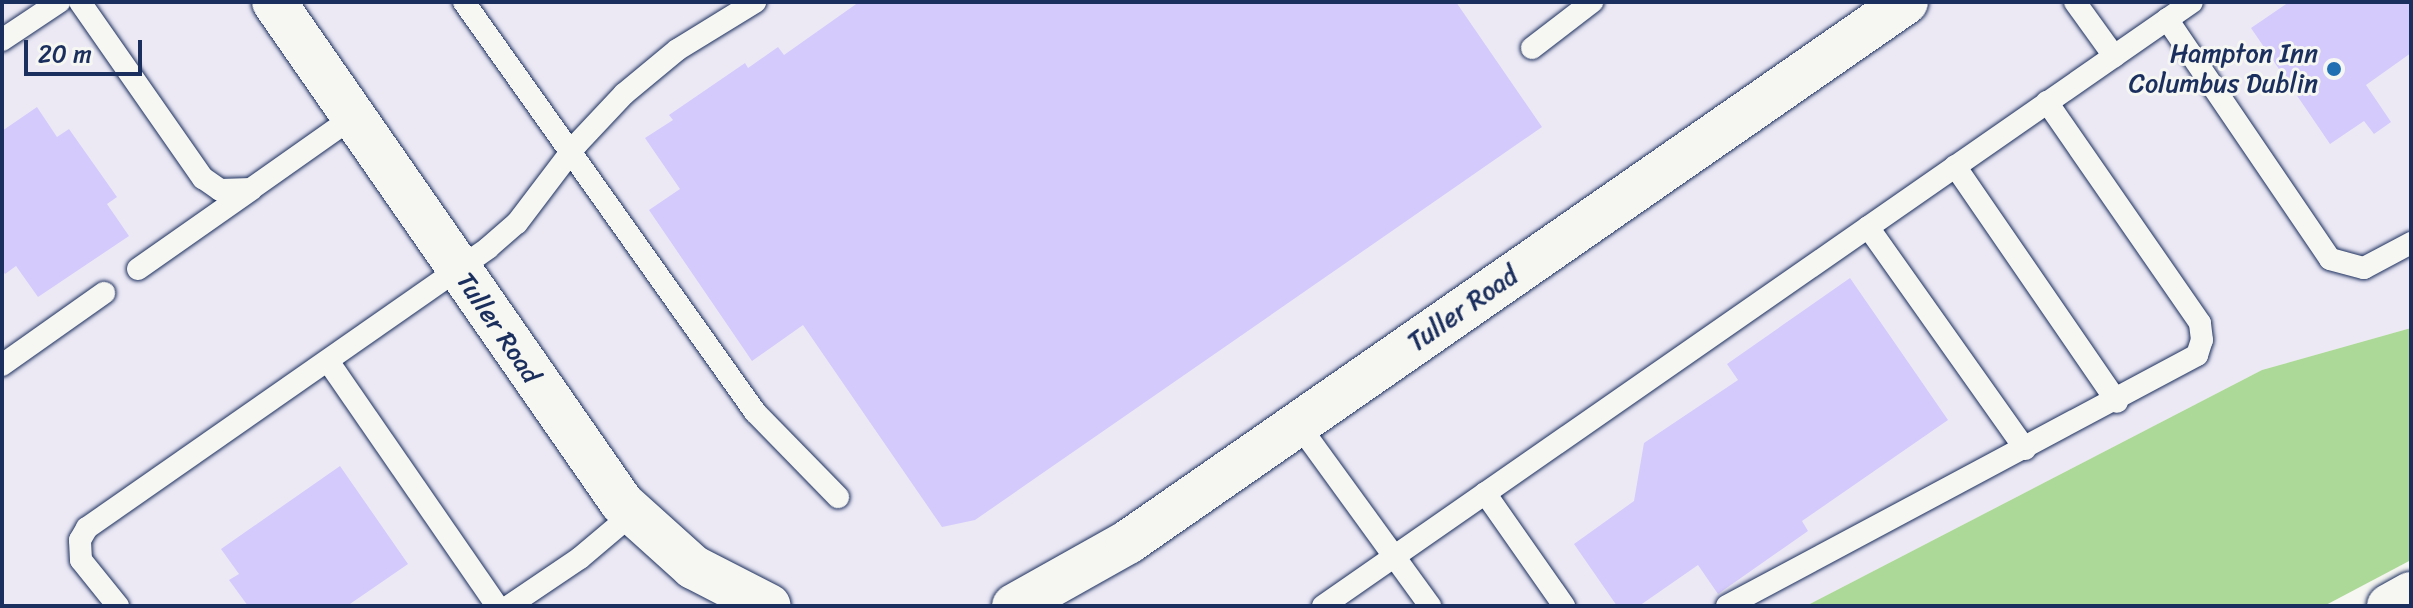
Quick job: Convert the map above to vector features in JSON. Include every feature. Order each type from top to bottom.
[{"type":"main road","name":"Tuller Road","points":[[274,2],[458,270],[632,514],[693,567],[769,606]]},
{"type":"main road","name":"Tuller Road","points":[[1014,606],[1095,564],[1906,2]]},
{"type":"main road","points":[[2389,606],[2411,594]]},
{"type":"lane","points":[[2,40],[59,2]]},
{"type":"lane","points":[[80,2],[207,183],[238,193],[258,185]]},
{"type":"lane","points":[[464,2],[755,412],[838,497]]},
{"type":"lane","points":[[118,606],[81,560],[80,540],[87,528],[458,270],[517,223],[570,153],[657,65],[755,2]]},
{"type":"lane","points":[[1532,48],[1592,2]]},
{"type":"lane","points":[[2075,2],[2114,56]]},
{"type":"lane","points":[[1323,606],[2192,2]]},
{"type":"lane","points":[[2167,19],[2326,255],[2343,266],[2364,268],[2411,243]]},
{"type":"lane","points":[[1727,606],[2189,363],[2202,345],[2201,328],[2047,102]]},
{"type":"lane","points":[[138,269],[353,117]]},
{"type":"lane","points":[[1955,166],[2117,402]]},
{"type":"lane","points":[[1868,227],[2025,449]]},
{"type":"lane","points":[[2,365],[104,293]]},
{"type":"lane","points":[[328,361],[497,606]]},
{"type":"lane","points":[[1298,424],[1430,606]]},
{"type":"lane","points":[[1485,493],[1564,606]]},
{"type":"lane","points":[[509,606],[580,558],[632,514]]},
{"type":"shaded area","points":[[2,2],[2411,2],[2411,328],[2262,370],[1806,606],[2,606]]},
{"type":"green space","points":[[2411,328],[2411,560],[2324,606],[1806,606],[2262,370]]},
{"type":"building","points":[[859,2],[1456,2],[1542,127],[975,520],[942,527],[803,325],[752,361],[649,210],[680,189],[645,138],[673,120],[669,115],[745,63],[748,68],[778,47],[784,55]]},
{"type":"building","name":"Hampton Inn Columbus Dublin","points":[[2289,2],[2411,2],[2411,53],[2366,85],[2391,122],[2374,134],[2364,121],[2330,144],[2251,28]]},
{"type":"building","points":[[37,107],[57,137],[69,129],[117,197],[107,204],[129,236],[38,297],[16,266],[5,274],[2,270],[2,131]]},
{"type":"building","points":[[1850,278],[1948,420],[1802,521],[1808,531],[1718,594],[1698,565],[1639,606],[1617,606],[1574,544],[1634,501],[1644,443],[1738,380],[1727,364]]},
{"type":"building","points":[[340,466],[408,564],[347,606],[248,606],[229,580],[239,574],[221,549]]},
{"type":"place","name":"Hampton Inn Columbus Dublin","points":[[2334,69]]}]
